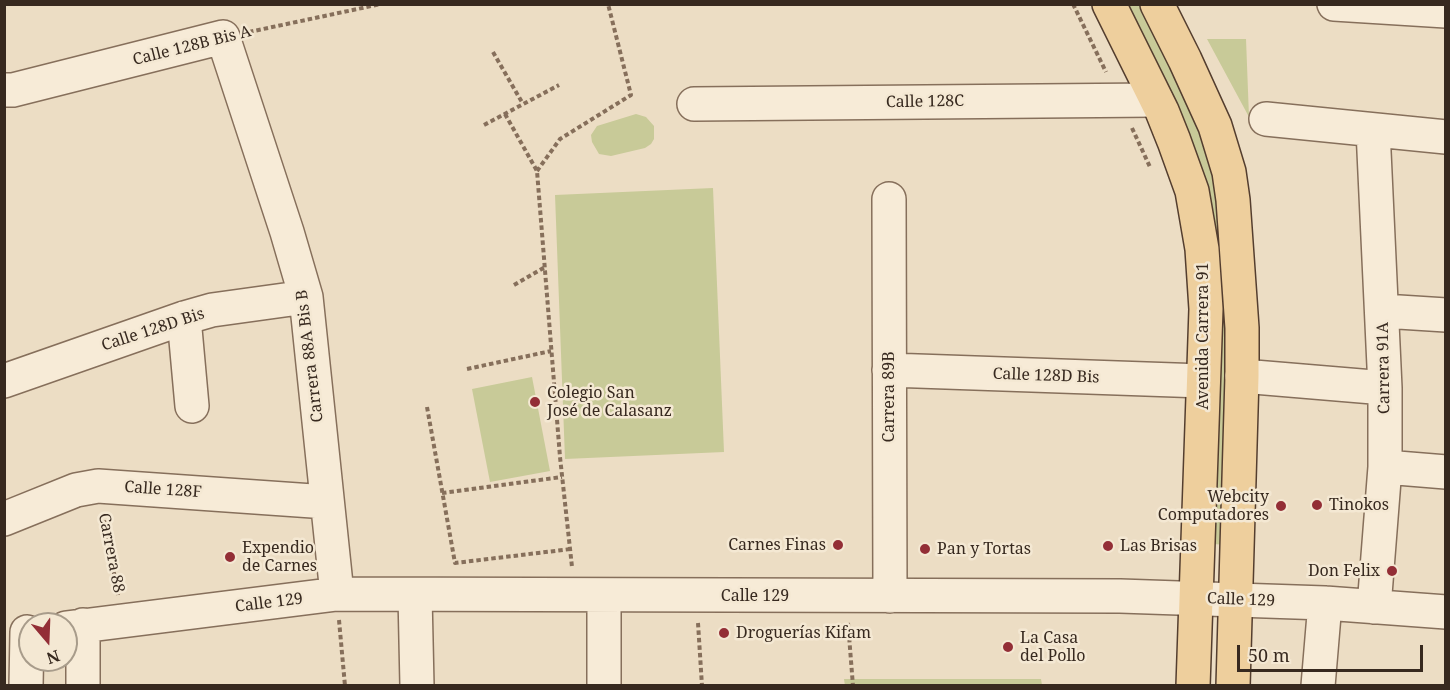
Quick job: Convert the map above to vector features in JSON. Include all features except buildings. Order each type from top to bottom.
[{"type":"main road","name":"Avenida Carrera 91","points":[[1109,4],[1174,141],[1192,191],[1200,237],[1206,309],[1193,686]]},
{"type":"main road","points":[[1157,4],[1209,113],[1229,172],[1235,222],[1242,328],[1242,376],[1233,686]]},
{"type":"street","points":[[1334,4],[1446,11]]},
{"type":"street","name":"Calle 128B Bis A","points":[[4,90],[14,90],[223,37]]},
{"type":"street","name":"Carrera 88A Bis B","points":[[223,37],[306,297],[337,594]]},
{"type":"street","name":"Calle 128C","points":[[694,104],[1156,100]]},
{"type":"street","points":[[1266,119],[1446,137]]},
{"type":"street","name":"Carrera 91A","points":[[1374,130],[1385,388],[1385,467],[1374,607]]},
{"type":"street","name":"Carrera 89B","points":[[889,199],[890,596]]},
{"type":"street","name":"Calle 128D Bis","points":[[4,381],[212,310],[306,297]]},
{"type":"street","points":[[1383,310],[1446,315]]},
{"type":"street","points":[[184,318],[192,406]]},
{"type":"street","name":"Calle 128D Bis","points":[[889,370],[1203,381]]},
{"type":"street","points":[[1242,376],[1385,388]]},
{"type":"street","points":[[1385,467],[1446,472]]},
{"type":"street","name":"Calle 128F","points":[[4,519],[76,490],[98,486],[327,502]]},
{"type":"street","name":"Calle 129","points":[[78,627],[337,594],[1120,596],[1325,603],[1446,612]]},
{"type":"street","points":[[415,595],[417,686]]},
{"type":"street","points":[[590,595],[604,686]]},
{"type":"street","points":[[1318,686],[1325,603]]},
{"type":"street","points":[[78,653],[83,686]]},
{"type":"path","name":"Calle 128B Bis A","points":[[223,37],[381,4]]},
{"type":"path","points":[[537,171],[560,139],[631,95],[608,4]]},
{"type":"path","points":[[1073,4],[1155,177]]},
{"type":"path","points":[[494,52],[523,104]]},
{"type":"path","points":[[484,125],[560,85]]},
{"type":"path","points":[[505,114],[537,171],[562,477],[571,549],[590,595]]},
{"type":"path","points":[[514,285],[545,267]]},
{"type":"path","points":[[467,369],[551,351]]},
{"type":"path","points":[[427,407],[455,563],[571,549]]},
{"type":"path","points":[[442,493],[562,477]]},
{"type":"path","name":"Carrera 88","points":[[98,486],[123,621]]},
{"type":"path","points":[[337,594],[345,686]]},
{"type":"path","points":[[697,596],[702,686]]},
{"type":"path","points":[[845,596],[853,686]]},
{"type":"green space","points":[[1124,5],[1144,5],[1209,144],[1230,272],[1227,545],[1213,544],[1217,316]]},
{"type":"green space","points":[[1207,39],[1246,39],[1249,117]]},
{"type":"green space","points":[[636,114],[646,117],[654,126],[654,139],[651,144],[645,148],[611,156],[599,154],[591,135],[597,126]]},
{"type":"green space","points":[[713,188],[724,452],[565,459],[555,195]]},
{"type":"green space","points":[[532,377],[550,471],[490,482],[472,389]]},
{"type":"green space","points":[[844,679],[1041,679],[1042,685],[845,686]]},
{"type":"place","name":"Colegio San José de Calasanz","points":[[535,402]]},
{"type":"place","name":"Tinokos","points":[[1317,505]]},
{"type":"place","name":"Webcity Computadores","points":[[1281,506]]},
{"type":"place","name":"Carnes Finas","points":[[838,545]]},
{"type":"place","name":"Las Brisas","points":[[1108,546]]},
{"type":"place","name":"Pan y Tortas","points":[[925,549]]},
{"type":"place","name":"Expendio de Carnes","points":[[230,557]]},
{"type":"place","name":"Don Felix","points":[[1392,571]]},
{"type":"place","name":"Droguerías Kifam","points":[[724,633]]},
{"type":"place","name":"La Casa del Pollo","points":[[1008,647]]}]
